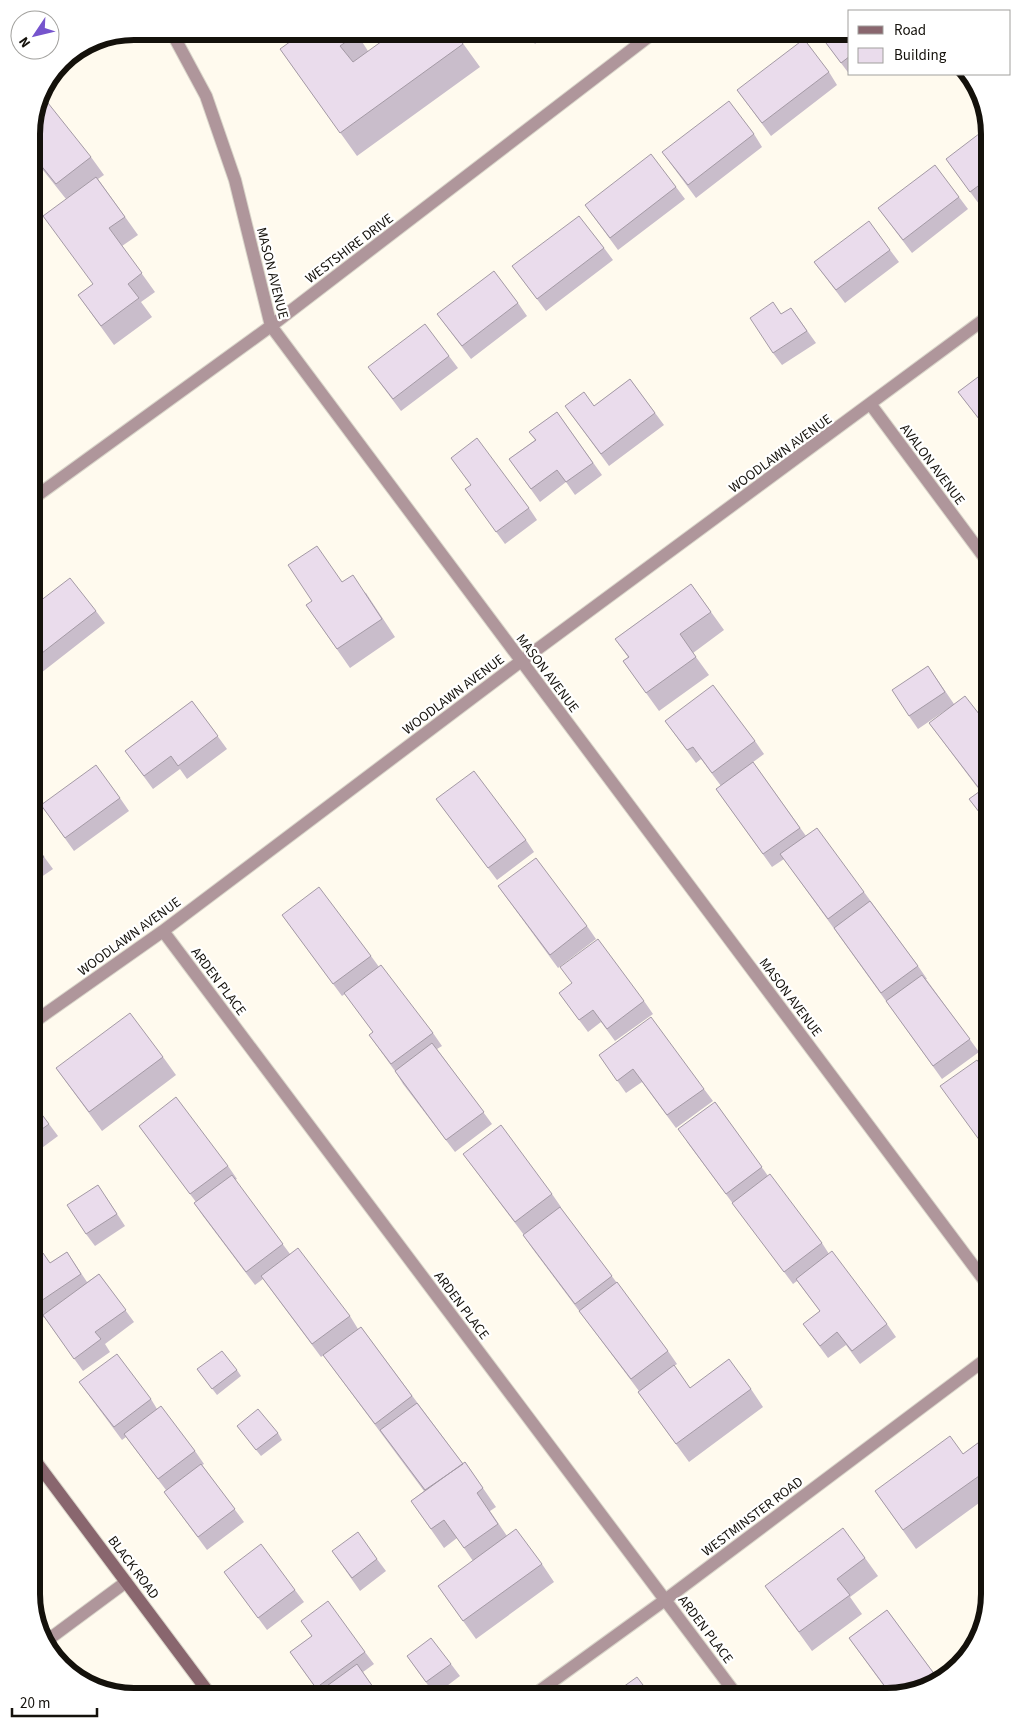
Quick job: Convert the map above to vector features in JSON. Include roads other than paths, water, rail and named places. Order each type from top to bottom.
[{"type":"main road","name":"BLACK ROAD","points":[[40,1467],[205,1688]]},
{"type":"street","name":"MASON AVENUE","points":[[176,40],[206,96],[235,180],[271,326],[520,662],[981,1276]]},
{"type":"street","name":"WESTSHIRE DRIVE","points":[[40,493],[271,326],[644,40]]},
{"type":"street","name":"WOODLAWN AVENUE","points":[[40,1018],[163,931],[520,662],[871,405],[981,322]]},
{"type":"street","name":"AVALON AVENUE","points":[[871,405],[981,552]]},
{"type":"street","name":"ARDEN PLACE","points":[[163,931],[731,1688]]},
{"type":"street","name":"WESTMINSTER ROAD","points":[[543,1688],[665,1600],[981,1363]]},
{"type":"street","points":[[51,1637],[126,1582]]}]
